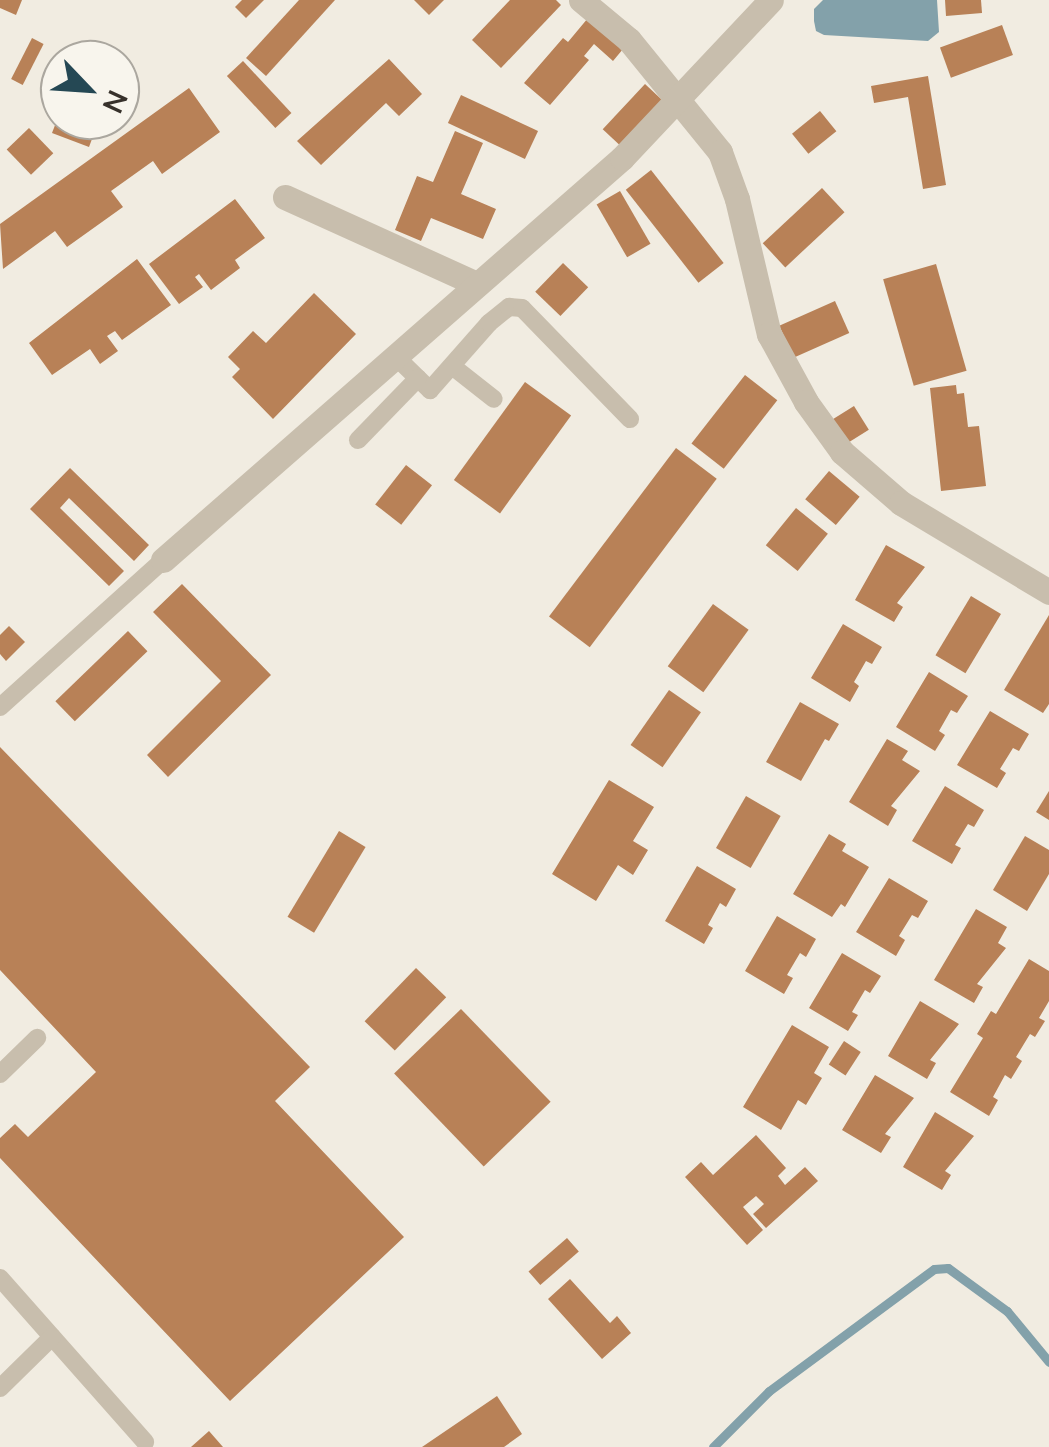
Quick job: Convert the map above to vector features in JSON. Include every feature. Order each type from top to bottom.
[{"type":"street","points":[[581,0],[629,40],[720,152],[737,199],[769,334],[806,402],[842,452],[901,503],[1049,592]]},
{"type":"street","points":[[162,560],[622,158],[771,0]]},
{"type":"street","points":[[284,197],[475,283]]},
{"type":"lane","points":[[395,356],[430,390],[489,323],[509,308],[522,308],[630,419]]},
{"type":"lane","points":[[452,366],[494,400]]},
{"type":"lane","points":[[358,440],[418,378]]},
{"type":"lane","points":[[0,706],[162,560]]},
{"type":"lane","points":[[0,1074],[37,1038]]},
{"type":"lane","points":[[0,1278],[144,1442]]},
{"type":"lane","points":[[0,1388],[52,1337]]},
{"type":"water","points":[[823,0],[937,0],[939,32],[928,41],[824,35],[816,31],[814,21],[814,9]]},
{"type":"building","points":[[0,0],[22,0],[16,15],[0,8]]},
{"type":"building","points":[[242,0],[264,0],[246,18],[235,7]]},
{"type":"building","points":[[299,0],[335,0],[266,76],[246,58]]},
{"type":"building","points":[[414,0],[444,0],[429,15]]},
{"type":"building","points":[[510,0],[556,0],[561,5],[501,68],[472,40]]},
{"type":"building","points":[[945,0],[981,0],[982,13],[946,16]]},
{"type":"building","points":[[588,18],[623,49],[613,61],[594,44],[584,56],[589,60],[550,105],[524,83],[563,38],[568,42]]},
{"type":"building","points":[[1002,25],[1013,55],[951,78],[940,48]]},
{"type":"building","points":[[32,38],[40,42],[40,51],[23,85],[11,79]]},
{"type":"building","points":[[389,59],[422,94],[399,116],[386,103],[321,165],[297,141]]},
{"type":"building","points":[[243,61],[291,113],[275,128],[227,76]]},
{"type":"building","points":[[928,76],[946,185],[923,189],[908,97],[874,103],[871,86]]},
{"type":"building","points":[[645,84],[664,102],[622,147],[603,129]]},
{"type":"building","points":[[189,88],[220,132],[162,174],[153,161],[111,191],[123,207],[67,247],[55,231],[3,269],[0,224],[117,140],[140,140],[140,123]]},
{"type":"building","points":[[461,95],[538,131],[525,159],[448,123]]},
{"type":"building","points":[[820,111],[836,131],[808,154],[792,134]]},
{"type":"building","points":[[29,128],[53,153],[31,175],[7,150]]},
{"type":"building","points":[[455,131],[483,143],[461,194],[496,209],[483,239],[431,218],[421,241],[395,230],[417,176],[433,182]]},
{"type":"building","points":[[70,140],[92,140],[89,147]]},
{"type":"building","points":[[651,170],[724,263],[698,283],[626,190]]},
{"type":"building","points":[[822,188],[845,212],[785,267],[763,243]]},
{"type":"building","points":[[620,191],[650,244],[627,257],[597,204]]},
{"type":"building","points":[[235,199],[265,238],[235,260],[240,268],[211,290],[199,274],[195,277],[203,287],[179,304],[149,264]]},
{"type":"building","points":[[137,259],[171,305],[122,340],[115,331],[107,336],[118,351],[100,364],[90,349],[52,375],[29,343]]},
{"type":"building","points":[[563,263],[588,287],[560,316],[535,292]]},
{"type":"building","points":[[936,264],[967,371],[914,386],[883,279]]},
{"type":"building","points":[[314,293],[356,334],[273,419],[232,377],[240,369],[228,357],[253,331],[266,343]]},
{"type":"building","points":[[835,301],[849,333],[794,358],[779,326]]},
{"type":"building","points":[[745,375],[777,400],[724,469],[691,444]]},
{"type":"building","points":[[525,382],[571,416],[500,513],[454,480]]},
{"type":"building","points":[[956,385],[957,394],[964,393],[968,427],[979,426],[986,486],[941,491],[930,388]]},
{"type":"building","points":[[854,406],[869,430],[848,443],[833,419]]},
{"type":"building","points":[[676,448],[717,479],[590,647],[549,617]]},
{"type":"building","points":[[406,465],[432,485],[401,525],[375,504]]},
{"type":"building","points":[[70,468],[149,545],[134,561],[69,498],[60,508],[124,571],[109,586],[30,509]]},
{"type":"building","points":[[829,471],[860,497],[836,525],[805,499]]},
{"type":"building","points":[[796,508],[828,534],[798,571],[766,545]]},
{"type":"building","points":[[886,545],[925,567],[897,603],[903,607],[894,622],[855,600]]},
{"type":"building","points":[[182,584],[271,675],[168,777],[147,755],[221,681],[153,612]]},
{"type":"building","points":[[971,596],[1001,614],[965,673],[935,655]]},
{"type":"building","points":[[713,604],[749,630],[703,692],[668,666]]},
{"type":"building","points":[[1049,615],[1049,704],[1043,713],[1004,690]]},
{"type":"building","points":[[843,624],[882,647],[872,664],[866,661],[854,682],[859,686],[850,702],[811,678]]},
{"type":"building","points":[[9,626],[25,642],[6,661],[0,654],[0,635]]},
{"type":"building","points":[[128,631],[147,651],[75,721],[55,701]]},
{"type":"building","points":[[929,672],[968,696],[957,713],[951,710],[939,731],[945,735],[935,751],[896,727]]},
{"type":"building","points":[[669,690],[701,712],[663,767],[631,745]]},
{"type":"building","points":[[800,702],[839,724],[829,741],[825,739],[801,781],[766,762]]},
{"type":"building","points":[[990,711],[1029,734],[1019,751],[1013,748],[1000,769],[1006,773],[997,788],[957,765]]},
{"type":"building","points":[[887,739],[908,751],[902,760],[920,771],[891,806],[897,810],[888,826],[849,802]]},
{"type":"building","points":[[0,747],[310,1067],[275,1101],[404,1237],[230,1401],[0,1158],[0,1138],[15,1124],[28,1137],[96,1072],[0,970]]},
{"type":"building","points":[[609,780],[654,807],[633,841],[648,850],[633,875],[618,865],[596,901],[552,874]]},
{"type":"building","points":[[945,786],[984,810],[974,827],[968,824],[955,845],[961,848],[952,864],[912,841]]},
{"type":"building","points":[[1049,791],[1049,820],[1036,812]]},
{"type":"building","points":[[746,796],[781,816],[751,868],[716,848]]},
{"type":"building","points":[[339,831],[366,847],[314,933],[287,917]]},
{"type":"building","points":[[829,834],[846,844],[842,851],[869,867],[845,907],[841,904],[832,917],[793,894]]},
{"type":"building","points":[[1025,836],[1049,850],[1049,874],[1027,911],[993,890]]},
{"type":"building","points":[[697,866],[736,889],[726,907],[720,903],[708,925],[713,928],[704,944],[665,921]]},
{"type":"building","points":[[889,878],[928,901],[918,918],[912,915],[899,936],[905,940],[896,956],[856,932]]},
{"type":"building","points":[[976,909],[1007,927],[998,943],[1006,948],[977,984],[983,987],[974,1003],[934,980]]},
{"type":"building","points":[[777,916],[816,939],[806,957],[800,953],[787,975],[793,978],[784,994],[745,971]]},
{"type":"building","points":[[842,953],[881,976],[870,993],[865,990],[852,1012],[858,1015],[848,1031],[809,1008]]},
{"type":"building","points":[[1029,959],[1049,971],[1049,1001],[1039,1018],[1045,1021],[1035,1037],[1030,1034],[1016,1057],[1022,1061],[1011,1079],[1005,1075],[993,1097],[998,1100],[989,1116],[950,1092],[983,1038],[977,1034],[991,1011],[996,1014]]},
{"type":"building","points":[[416,968],[446,997],[395,1050],[365,1021]]},
{"type":"building","points":[[920,1001],[959,1024],[930,1060],[936,1063],[927,1079],[888,1056]]},
{"type":"building","points":[[461,1009],[551,1102],[484,1166],[394,1074]]},
{"type":"building","points":[[792,1025],[829,1047],[814,1073],[822,1078],[806,1105],[798,1100],[781,1130],[743,1107]]},
{"type":"building","points":[[844,1041],[861,1052],[846,1075],[829,1064]]},
{"type":"building","points":[[875,1075],[914,1098],[885,1134],[891,1137],[881,1153],[842,1130]]},
{"type":"building","points":[[935,1112],[974,1136],[945,1171],[951,1175],[942,1190],[903,1167]]},
{"type":"building","points":[[756,1135],[786,1168],[778,1176],[785,1185],[805,1167],[818,1181],[766,1228],[753,1214],[764,1204],[756,1196],[743,1207],[763,1230],[747,1245],[685,1177],[701,1162],[713,1175]]},
{"type":"building","points":[[567,1238],[579,1252],[540,1285],[529,1271]]},
{"type":"building","points":[[570,1279],[610,1323],[617,1316],[631,1333],[602,1359],[548,1299]]},
{"type":"building","points":[[497,1396],[522,1434],[504,1447],[422,1447]]},
{"type":"building","points":[[209,1431],[223,1447],[191,1447]]},
{"type":"waterway","points":[[713,1447],[769,1391],[934,1269],[948,1268],[1007,1311],[1049,1362]]}]
